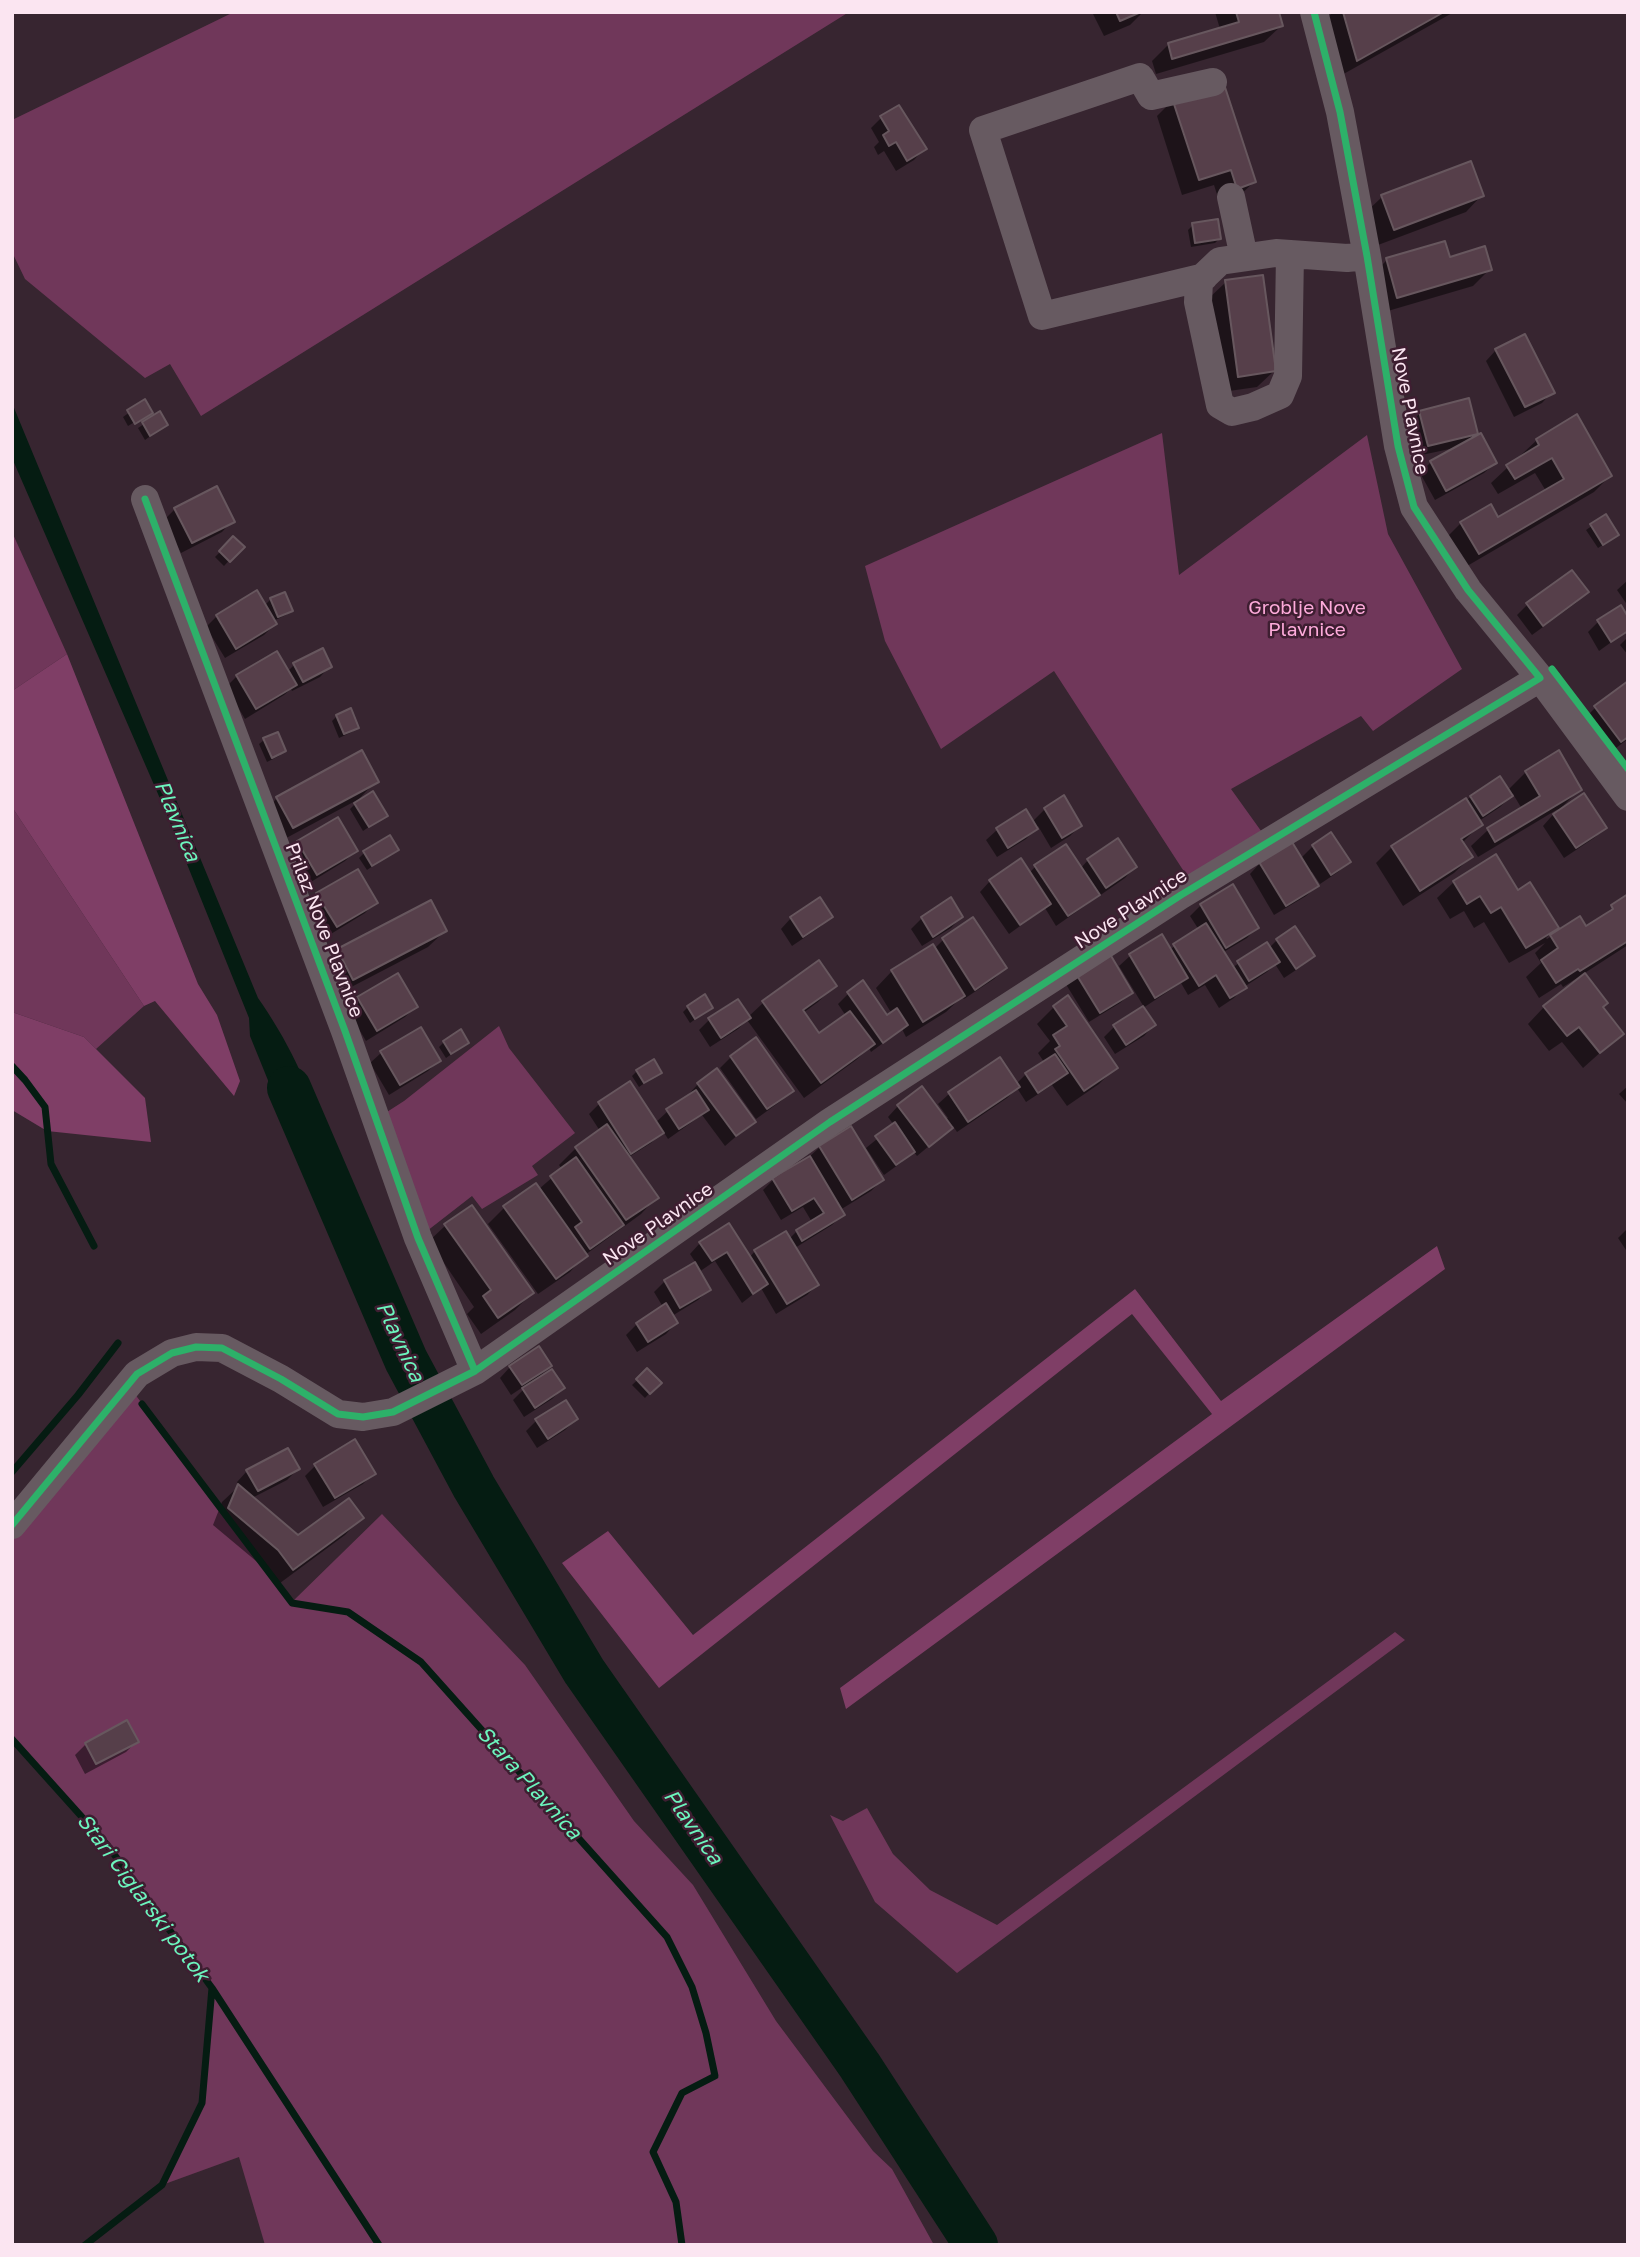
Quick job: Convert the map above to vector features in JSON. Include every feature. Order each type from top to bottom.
[{"type":"street","name":"Nove Plavnice","points":[[1314,12],[1340,111],[1398,446],[1414,507],[1468,590],[1540,678],[1628,797]]},
{"type":"street","points":[[1204,277],[1042,316],[983,130],[1140,77],[1152,96],[1213,82]]},
{"type":"street","points":[[1231,197],[1244,257]]},
{"type":"street","points":[[1290,254],[1288,376],[1280,395],[1254,407],[1232,412],[1220,405],[1198,302],[1199,281],[1220,261],[1244,257],[1276,253],[1347,258],[1367,256]]},
{"type":"street","name":"Prilaz Nove Plavnice","points":[[145,499],[345,1031],[464,1377]]},
{"type":"street","name":"Nove Plavnice","points":[[12,1525],[137,1374],[172,1353],[196,1347],[222,1348],[281,1379],[338,1414],[363,1417],[393,1412],[464,1377],[830,1122],[1181,895],[1540,678]]},
{"type":"green space","points":[[234,12],[849,12],[201,416],[170,364],[145,378],[25,279],[12,252],[12,120]]},
{"type":"green space","name":"Groblje Nove Plavnice","points":[[1162,433],[1179,575],[1367,435],[1388,534],[1462,669],[1373,731],[1361,716],[1231,789],[1269,842],[1194,887],[1054,671],[941,749],[885,641],[865,566]]},
{"type":"green space","points":[[12,532],[67,654],[12,691]]},
{"type":"green space","points":[[12,807],[144,1006],[96,1049],[84,1037],[12,1012]]},
{"type":"green space","points":[[499,1026],[509,1048],[575,1133],[532,1166],[538,1175],[482,1209],[472,1196],[418,1238],[376,1119],[404,1101]]},
{"type":"green space","points":[[128,1385],[292,1602],[382,1514],[525,1665],[634,1821],[693,1885],[776,2021],[873,2151],[892,2169],[934,2245],[265,2245],[239,2157],[162,2185],[202,2103],[212,1988],[108,1846],[12,1739],[12,1525]]},
{"type":"green space","points":[[1395,1632],[1405,1640],[957,1973],[875,1902],[830,1815],[843,1821],[867,1808],[893,1854],[930,1890],[997,1925]]},
{"type":"shaded area","points":[[67,654],[198,984],[217,1015],[240,1081],[234,1096],[155,1001],[144,1006],[12,807],[12,691]]},
{"type":"shaded area","points":[[12,1012],[84,1037],[145,1098],[151,1142],[47,1131],[12,1110]]},
{"type":"shaded area","points":[[1437,1246],[1445,1269],[846,1709],[840,1688],[1212,1414],[1132,1314],[659,1688],[562,1563],[608,1531],[693,1635],[1135,1289],[1221,1401]]},
{"type":"water","points":[[12,403],[258,998],[278,1029],[304,1080],[322,1133],[313,1144],[299,1134],[276,1100],[250,1036],[249,1018],[168,817],[12,458]]},
{"type":"building","points":[[1116,12],[1141,12],[1120,21]]},
{"type":"building","points":[[1236,12],[1279,12],[1283,26],[1172,59],[1168,43],[1239,22]]},
{"type":"building","points":[[1343,12],[1444,12],[1357,61]]},
{"type":"building","points":[[1223,81],[1256,182],[1237,189],[1231,170],[1199,180],[1172,98]]},
{"type":"building","points":[[899,105],[927,149],[907,161],[896,142],[889,146],[883,135],[889,131],[880,116]]},
{"type":"building","points":[[1471,161],[1484,196],[1394,230],[1381,195]]},
{"type":"building","points":[[1218,219],[1221,239],[1195,243],[1192,223]]},
{"type":"building","points":[[1445,241],[1450,257],[1485,246],[1492,270],[1397,298],[1386,258]]},
{"type":"building","points":[[1263,275],[1276,371],[1238,377],[1225,280]]},
{"type":"building","points":[[1525,334],[1555,393],[1525,407],[1495,349]]},
{"type":"building","points":[[1469,398],[1478,434],[1428,446],[1419,411]]},
{"type":"building","points":[[145,399],[153,413],[135,424],[127,410]]},
{"type":"building","points":[[160,411],[168,425],[150,436],[142,422]]},
{"type":"building","points":[[1577,414],[1612,476],[1479,554],[1460,522],[1491,504],[1498,517],[1564,479],[1552,458],[1515,479],[1506,465],[1539,445],[1536,439]]},
{"type":"building","points":[[1481,433],[1497,463],[1446,491],[1430,461]]},
{"type":"building","points":[[217,486],[235,522],[192,543],[174,508]]},
{"type":"building","points":[[1606,514],[1619,535],[1603,545],[1590,524]]},
{"type":"building","points":[[233,536],[245,547],[230,562],[219,551]]},
{"type":"building","points":[[1572,570],[1589,592],[1543,626],[1526,603]]},
{"type":"building","points":[[257,590],[277,624],[236,649],[216,615]]},
{"type":"building","points":[[285,592],[293,611],[278,617],[270,598]]},
{"type":"building","points":[[1621,605],[1628,617],[1628,631],[1611,642],[1597,620]]},
{"type":"building","points":[[323,648],[332,667],[303,682],[293,663]]},
{"type":"building","points":[[277,651],[297,685],[256,709],[236,675]]},
{"type":"building","points":[[1628,681],[1628,737],[1621,742],[1594,706]]},
{"type":"building","points":[[351,708],[359,728],[344,734],[336,715]]},
{"type":"building","points":[[278,732],[286,751],[272,758],[263,738]]},
{"type":"building","points":[[362,750],[379,782],[293,828],[276,797]]},
{"type":"building","points":[[1559,750],[1582,790],[1495,842],[1487,828],[1540,796],[1525,771]]},
{"type":"building","points":[[1500,776],[1513,796],[1483,816],[1470,796]]},
{"type":"building","points":[[373,791],[388,816],[369,827],[354,803]]},
{"type":"building","points":[[1584,793],[1607,828],[1576,848],[1553,814]]},
{"type":"building","points":[[1064,795],[1082,826],[1062,838],[1044,808]]},
{"type":"building","points":[[1466,798],[1483,825],[1461,839],[1473,857],[1420,891],[1391,846]]},
{"type":"building","points":[[1026,809],[1038,829],[1008,848],[996,828]]},
{"type":"building","points":[[338,817],[358,851],[317,875],[297,841]]},
{"type":"building","points":[[1331,832],[1351,862],[1331,875],[1312,845]]},
{"type":"building","points":[[390,835],[399,850],[372,866],[363,851]]},
{"type":"building","points":[[1118,838],[1137,867],[1106,888],[1087,859]]},
{"type":"building","points":[[1292,842],[1319,886],[1286,906],[1259,862]]},
{"type":"building","points":[[1066,844],[1100,895],[1068,916],[1034,865]]},
{"type":"building","points":[[1496,854],[1518,890],[1530,882],[1559,928],[1526,948],[1501,907],[1491,913],[1480,896],[1467,904],[1453,881]]},
{"type":"building","points":[[1021,858],[1051,904],[1020,925],[989,880]]},
{"type":"building","points":[[358,869],[378,903],[337,927],[316,893]]},
{"type":"building","points":[[1233,884],[1259,928],[1226,948],[1200,904]]},
{"type":"building","points":[[1628,894],[1628,941],[1556,983],[1541,960],[1558,948],[1550,935],[1580,916],[1586,926],[1613,909],[1611,905]]},
{"type":"building","points":[[820,897],[833,917],[803,937],[790,917]]},
{"type":"building","points":[[951,897],[963,917],[933,937],[921,917]]},
{"type":"building","points":[[431,900],[447,931],[353,980],[337,949]]},
{"type":"building","points":[[973,917],[1007,968],[975,990],[942,938]]},
{"type":"building","points":[[1206,923],[1247,988],[1230,998],[1216,975],[1199,986],[1173,944]]},
{"type":"building","points":[[1295,926],[1315,956],[1296,969],[1276,939]]},
{"type":"building","points":[[1162,934],[1188,978],[1155,998],[1129,954]]},
{"type":"building","points":[[1267,942],[1280,962],[1249,981],[1237,961]]},
{"type":"building","points":[[933,944],[965,996],[923,1022],[891,970]]},
{"type":"building","points":[[1107,949],[1133,993],[1100,1013],[1073,969]]},
{"type":"building","points":[[819,960],[837,986],[803,1010],[819,1033],[850,1011],[875,1044],[821,1083],[762,1001]]},
{"type":"building","points":[[398,973],[418,1007],[377,1031],[357,997]]},
{"type":"building","points":[[1585,973],[1608,1003],[1603,1007],[1624,1034],[1600,1053],[1579,1027],[1567,1036],[1543,1006]]},
{"type":"building","points":[[863,980],[887,1015],[897,1008],[908,1025],[883,1043],[847,992]]},
{"type":"building","points":[[705,994],[713,1008],[695,1019],[687,1006]]},
{"type":"building","points":[[1068,995],[1118,1068],[1084,1091],[1055,1049],[1060,1046],[1053,1035],[1067,1026],[1053,1006]]},
{"type":"building","points":[[738,999],[751,1018],[721,1038],[708,1018]]},
{"type":"building","points":[[1143,1006],[1156,1025],[1126,1045],[1113,1025]]},
{"type":"building","points":[[421,1027],[441,1061],[400,1085],[380,1051]]},
{"type":"building","points":[[461,1029],[469,1043],[451,1054],[443,1041]]},
{"type":"building","points":[[756,1037],[794,1091],[767,1109],[730,1056]]},
{"type":"building","points":[[1055,1054],[1068,1073],[1038,1093],[1025,1073]]},
{"type":"building","points":[[1000,1057],[1020,1087],[968,1122],[948,1092]]},
{"type":"building","points":[[654,1059],[662,1073],[644,1083],[636,1070]]},
{"type":"building","points":[[717,1068],[756,1122],[736,1136],[697,1083]]},
{"type":"building","points":[[630,1081],[664,1133],[631,1154],[598,1102]]},
{"type":"building","points":[[922,1086],[953,1128],[929,1147],[897,1105]]},
{"type":"building","points":[[696,1090],[709,1110],[679,1129],[666,1109]]},
{"type":"building","points":[[895,1122],[915,1152],[896,1165],[875,1136]]},
{"type":"building","points":[[607,1124],[659,1198],[626,1220],[575,1147]]},
{"type":"building","points":[[851,1126],[884,1180],[852,1200],[819,1146]]},
{"type":"building","points":[[810,1156],[845,1215],[802,1241],[796,1230],[824,1213],[814,1198],[792,1211],[772,1178]]},
{"type":"building","points":[[576,1157],[624,1225],[590,1249],[575,1227],[582,1222],[550,1176]]},
{"type":"building","points":[[536,1183],[588,1256],[556,1279],[503,1206]]},
{"type":"building","points":[[472,1205],[534,1293],[498,1318],[483,1296],[491,1290],[444,1224]]},
{"type":"building","points":[[729,1223],[768,1284],[753,1294],[727,1252],[712,1261],[699,1242]]},
{"type":"building","points":[[786,1231],[819,1285],[787,1304],[754,1250]]},
{"type":"building","points":[[695,1262],[711,1290],[680,1308],[664,1280]]},
{"type":"building","points":[[666,1303],[678,1323],[648,1342],[636,1323]]},
{"type":"building","points":[[539,1346],[552,1366],[522,1385],[509,1366]]},
{"type":"building","points":[[647,1368],[662,1383],[650,1394],[636,1379]]},
{"type":"building","points":[[552,1369],[565,1388],[535,1408],[522,1388]]},
{"type":"building","points":[[566,1400],[578,1419],[548,1439],[535,1419]]},
{"type":"building","points":[[355,1439],[376,1474],[335,1498],[314,1464]]},
{"type":"building","points":[[288,1448],[300,1469],[258,1491],[246,1470]]},
{"type":"building","points":[[238,1484],[298,1535],[349,1498],[364,1518],[293,1570],[278,1550],[228,1508]]},
{"type":"building","points":[[127,1720],[139,1742],[96,1764],[85,1743]]},
{"type":"waterway","name":"Stara Plavnica","points":[[12,1066],[45,1107],[51,1164],[94,1246]]},
{"type":"waterway","name":"Plavnica","points":[[289,1088],[406,1360],[474,1487],[584,1671],[860,2066],[976,2245]]},
{"type":"waterway","points":[[12,1472],[78,1395],[118,1343]]},
{"type":"waterway","name":"Stara Plavnica","points":[[142,1404],[292,1603],[348,1612],[421,1662],[667,1937],[692,1987],[715,2076],[682,2093],[653,2152],[676,2202],[682,2245]]},
{"type":"waterway","name":"Stari Ciglarski potok","points":[[12,1739],[108,1846],[212,1988],[202,2103],[162,2185],[85,2245]]},
{"type":"waterway","points":[[212,1988],[379,2245]]},
{"type":"cycle path","points":[[12,1525],[137,1374],[172,1353],[196,1347],[222,1348],[281,1379],[338,1414],[363,1417],[393,1412],[475,1371],[830,1122],[1181,895],[1540,678],[1468,590],[1414,507],[1398,446],[1340,112],[1314,12]]},
{"type":"cycle path","points":[[145,499],[345,1031],[418,1238],[475,1371]]},
{"type":"cycle path","points":[[1552,669],[1628,769]]}]
